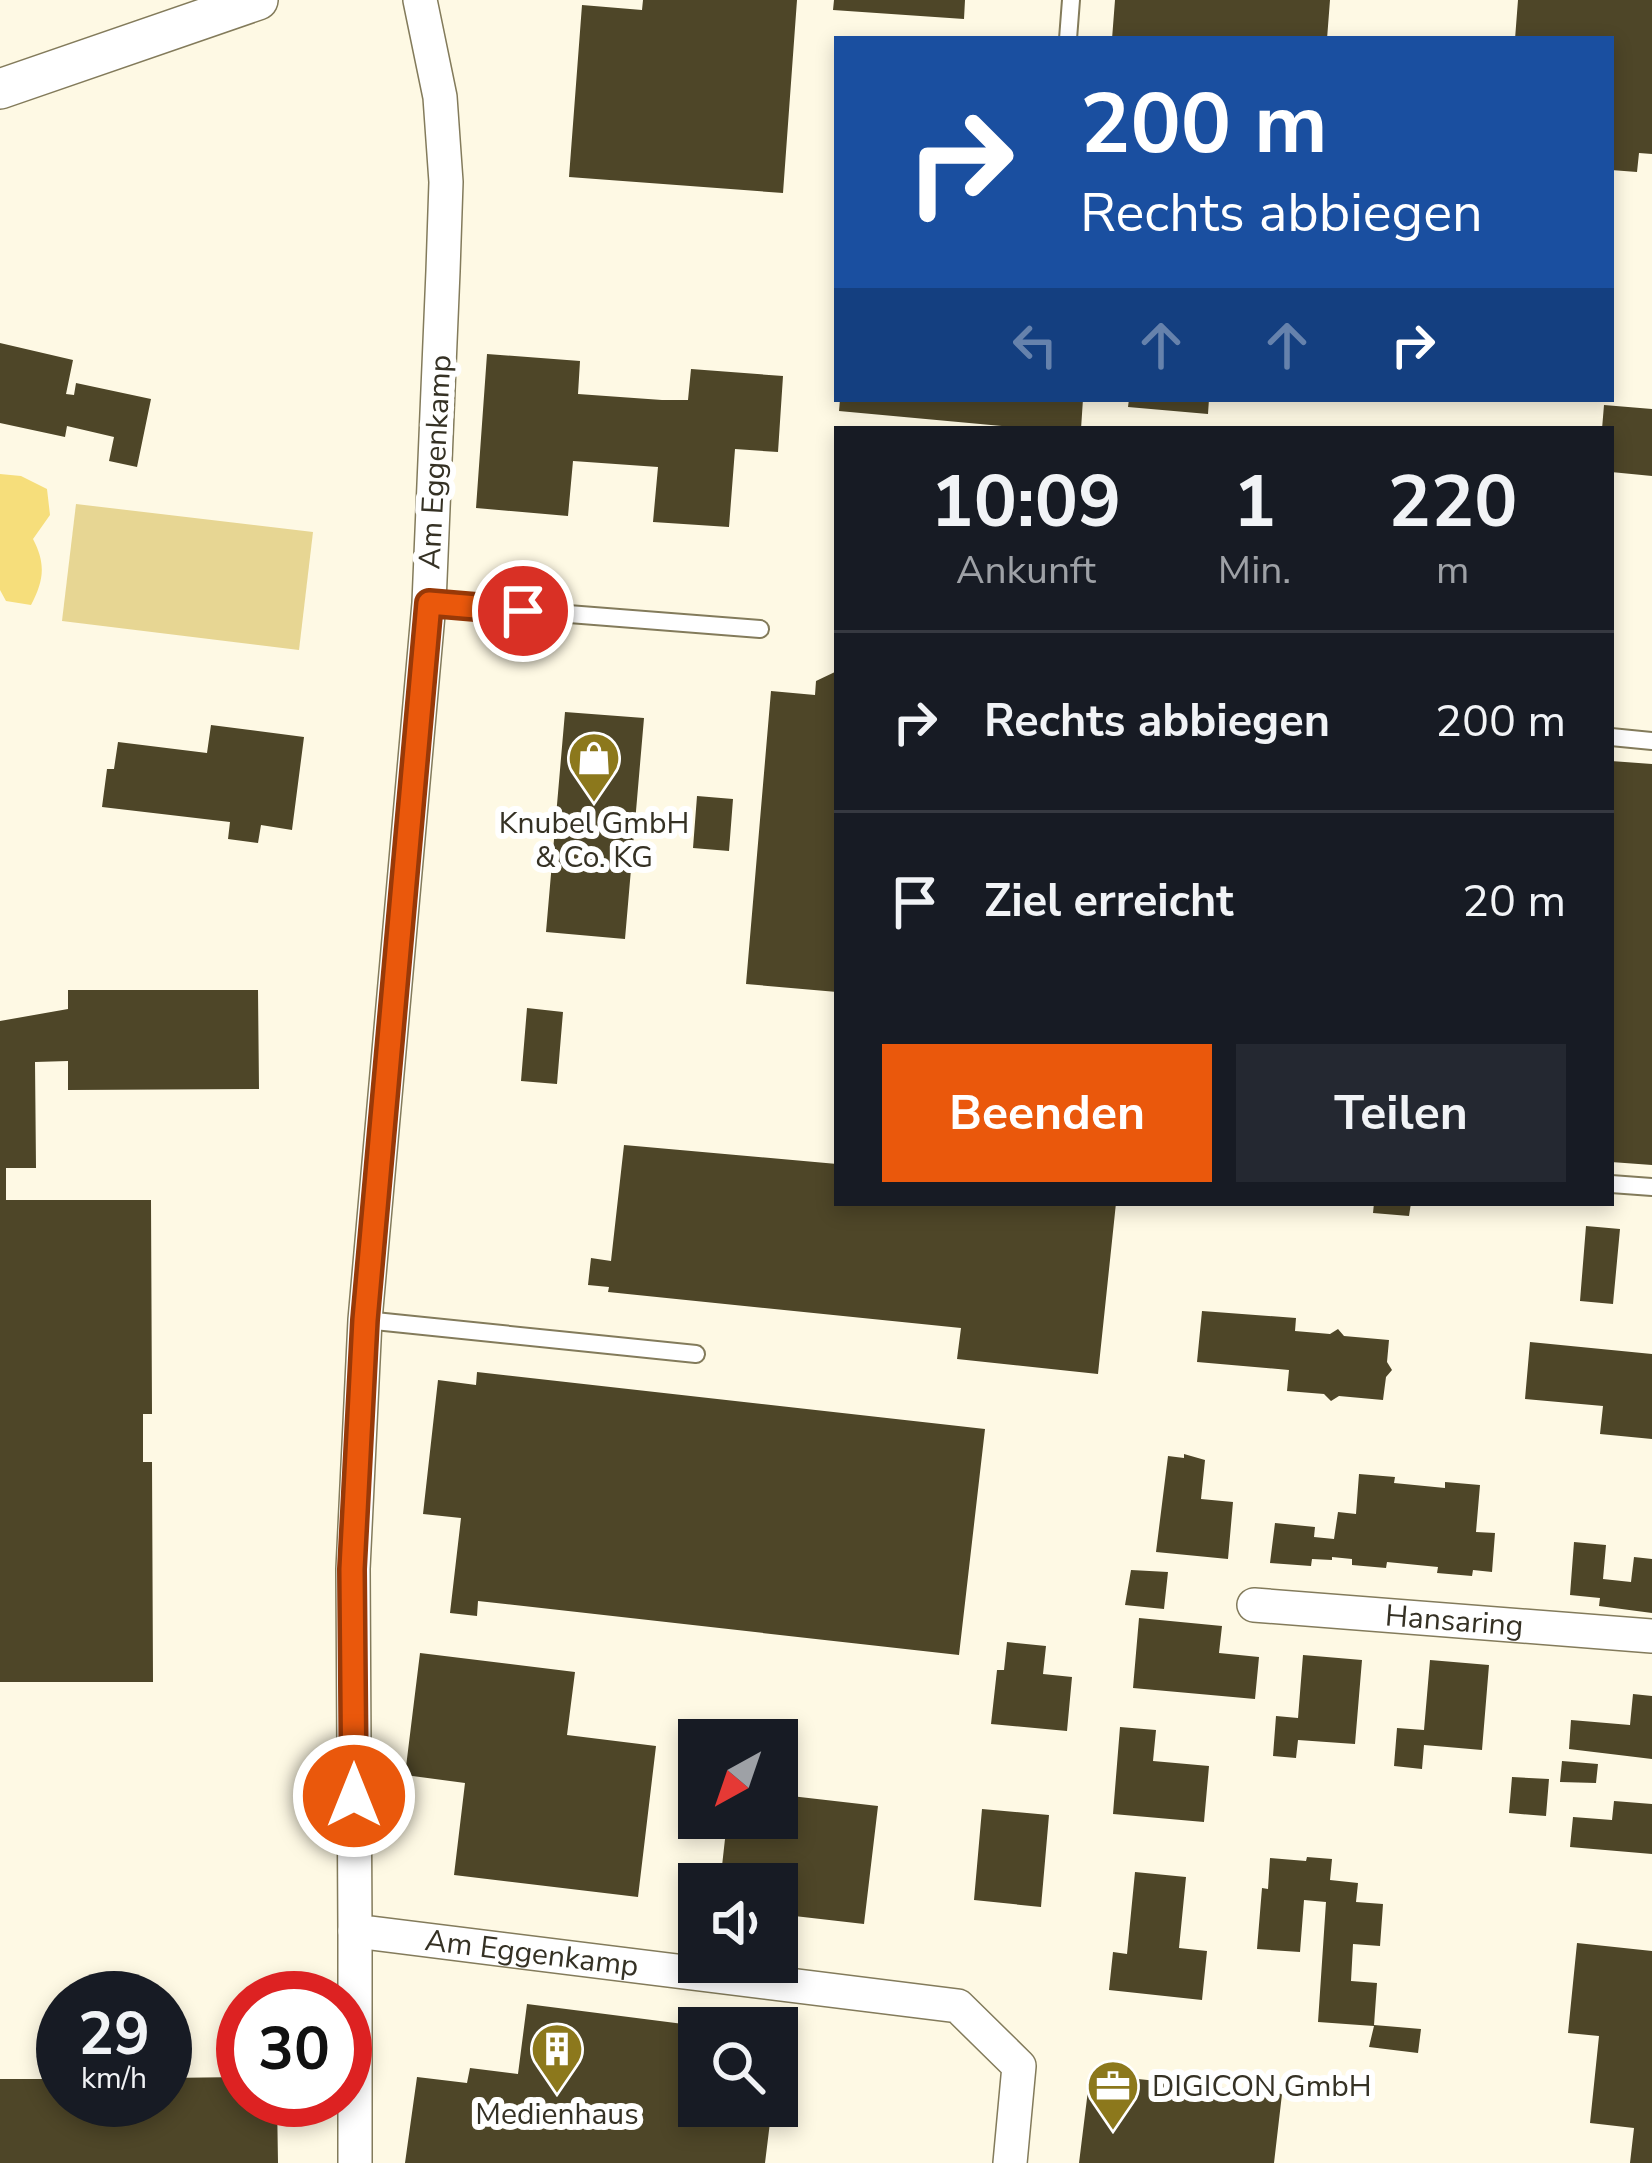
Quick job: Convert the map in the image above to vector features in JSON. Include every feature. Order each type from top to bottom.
[{"type":"street","points":[[0,89],[258,0]]},
{"type":"street","name":"Am Eggenkamp","points":[[355,2163],[352,1569],[365,1320],[429,603],[446,182],[440,98],[420,0]]},
{"type":"street","name":"Hansaring","points":[[1254,1605],[1652,1636]]},
{"type":"street","name":"Am Eggenkamp","points":[[355,1931],[958,2006],[1019,2066],[1010,2163]]},
{"type":"lane","points":[[1068,36],[1071,0]]},
{"type":"lane","points":[[429,603],[760,629]]},
{"type":"lane","points":[[1614,737],[1652,741]]},
{"type":"lane","points":[[1614,1184],[1652,1187]]},
{"type":"lane","points":[[365,1320],[696,1354]]},
{"type":"shaded area","points":[[0,474],[21,476],[47,489],[50,515],[33,539],[42,572],[31,605],[6,601],[0,590]]},
{"type":"shaded area","points":[[76,504],[313,532],[299,650],[62,621]]},
{"type":"building","points":[[643,0],[797,0],[783,193],[569,177],[582,5],[642,10]]},
{"type":"building","points":[[834,0],[965,0],[964,19],[833,10]]},
{"type":"building","points":[[1115,0],[1330,0],[1327,36],[1112,36]]},
{"type":"building","points":[[1518,0],[1652,0],[1652,154],[1639,153],[1637,172],[1614,170],[1614,36],[1515,36]]},
{"type":"building","points":[[0,343],[73,360],[66,394],[74,395],[76,383],[151,399],[137,467],[109,461],[114,437],[67,426],[65,437],[0,423]]},
{"type":"building","points":[[487,354],[580,361],[578,394],[688,400],[691,369],[783,376],[778,452],[735,449],[729,527],[653,522],[658,467],[573,461],[568,516],[476,508]]},
{"type":"building","points":[[840,402],[1083,402],[1081,426],[1002,426],[839,411]]},
{"type":"building","points":[[1129,402],[1209,402],[1208,414],[1128,407]]},
{"type":"building","points":[[1604,405],[1652,409],[1652,476],[1614,472],[1614,426],[1602,426]]},
{"type":"building","points":[[834,672],[834,992],[746,984],[771,691],[815,695],[816,681]]},
{"type":"building","points":[[565,712],[644,718],[625,939],[546,932]]},
{"type":"building","points":[[211,725],[304,737],[292,830],[261,825],[258,843],[228,839],[230,822],[102,807],[107,769],[114,769],[118,742],[207,753]]},
{"type":"building","points":[[1614,761],[1652,764],[1652,1165],[1614,1162]]},
{"type":"building","points":[[697,796],[733,799],[729,851],[693,848]]},
{"type":"building","points":[[68,990],[258,990],[259,1089],[68,1090],[68,1061],[35,1062],[36,1168],[6,1168],[6,1200],[151,1200],[152,1414],[143,1414],[143,1462],[152,1462],[153,1682],[0,1682],[0,1021],[68,1009]]},
{"type":"building","points":[[527,1008],[563,1012],[557,1084],[521,1081]]},
{"type":"building","points":[[624,1145],[834,1164],[834,1206],[1116,1206],[1098,1374],[957,1359],[961,1328],[608,1292],[609,1287],[588,1285],[591,1258],[611,1261]]},
{"type":"building","points":[[1374,1206],[1411,1206],[1409,1216],[1373,1213]]},
{"type":"building","points":[[1586,1226],[1620,1229],[1613,1304],[1580,1301]]},
{"type":"building","points":[[1202,1311],[1296,1318],[1295,1331],[1330,1334],[1338,1329],[1344,1336],[1389,1340],[1387,1362],[1392,1370],[1386,1377],[1383,1400],[1339,1396],[1331,1401],[1324,1394],[1287,1391],[1289,1370],[1197,1362]]},
{"type":"building","points":[[1530,1342],[1652,1354],[1652,1439],[1600,1434],[1603,1406],[1525,1399]]},
{"type":"building","points":[[477,1372],[985,1429],[959,1655],[478,1601],[477,1616],[450,1613],[461,1518],[423,1514],[438,1380],[476,1385]]},
{"type":"building","points":[[1184,1454],[1205,1460],[1201,1499],[1233,1502],[1228,1559],[1156,1552],[1168,1456],[1184,1458]]},
{"type":"building","points":[[1359,1474],[1445,1488],[1445,1482],[1480,1485],[1476,1532],[1495,1533],[1492,1572],[1473,1570],[1472,1576],[1437,1573],[1438,1567],[1387,1562],[1386,1568],[1352,1565],[1352,1559],[1332,1557],[1312,1559],[1311,1566],[1270,1563],[1275,1523],[1315,1527],[1314,1537],[1334,1539],[1338,1512],[1356,1514]]},
{"type":"building","points":[[1574,1542],[1606,1545],[1603,1579],[1631,1582],[1634,1557],[1652,1559],[1652,1613],[1599,1606],[1600,1598],[1570,1595]]},
{"type":"building","points":[[1131,1570],[1168,1572],[1164,1609],[1125,1605]]},
{"type":"building","points":[[1139,1618],[1222,1626],[1219,1653],[1259,1657],[1255,1699],[1133,1688]]},
{"type":"building","points":[[1007,1642],[1046,1646],[1043,1674],[1072,1677],[1067,1731],[991,1724],[997,1670],[1004,1670]]},
{"type":"building","points":[[420,1653],[575,1672],[567,1735],[656,1746],[638,1897],[454,1875],[465,1783],[405,1775]]},
{"type":"building","points":[[1303,1655],[1362,1660],[1355,1744],[1298,1740],[1296,1758],[1273,1756],[1276,1716],[1298,1718]]},
{"type":"building","points":[[1430,1660],[1489,1665],[1482,1750],[1424,1745],[1422,1769],[1394,1766],[1397,1728],[1424,1730]]},
{"type":"building","points":[[1633,1694],[1652,1696],[1652,1759],[1569,1749],[1571,1720],[1630,1725]]},
{"type":"building","points":[[1120,1727],[1156,1730],[1153,1761],[1209,1766],[1204,1822],[1113,1814]]},
{"type":"building","points":[[1562,1761],[1598,1764],[1596,1783],[1560,1782]]},
{"type":"building","points":[[1512,1777],[1549,1779],[1546,1816],[1509,1813]]},
{"type":"building","points":[[798,1797],[878,1806],[864,1924],[798,1916],[798,1863],[722,1863],[725,1839],[798,1839]]},
{"type":"building","points":[[1614,1801],[1652,1804],[1652,1854],[1570,1847],[1573,1817],[1612,1820]]},
{"type":"building","points":[[982,1809],[1049,1815],[1041,1907],[974,1900]]},
{"type":"building","points":[[1307,1857],[1332,1859],[1330,1880],[1358,1883],[1356,1902],[1383,1904],[1380,1946],[1353,1944],[1351,1981],[1377,1983],[1374,2025],[1421,2029],[1418,2053],[1369,2047],[1374,2026],[1318,2022],[1326,1902],[1304,1900],[1300,1952],[1257,1949],[1262,1888],[1268,1889],[1270,1858],[1306,1861]]},
{"type":"building","points":[[1135,1872],[1186,1877],[1179,1948],[1207,1951],[1202,2000],[1109,1990],[1113,1952],[1127,1954]]},
{"type":"building","points":[[1577,1943],[1652,1951],[1652,2163],[1630,2163],[1634,2128],[1590,2123],[1599,2036],[1568,2033]]},
{"type":"building","name":"Medienhaus","points":[[527,2004],[678,2023],[678,2127],[769,2127],[765,2163],[405,2163],[417,2077],[467,2083],[470,2068],[518,2074]]},
{"type":"building","points":[[1090,2074],[1282,2094],[1274,2163],[1079,2163]]},
{"type":"building","points":[[216,2077],[216,2127],[277,2127],[278,2163],[0,2163],[0,2079],[36,2079],[36,2127],[192,2127],[192,2078]]},
{"type":"place","name":"Knubel GmbH & Co. KG","points":[[594,804]]},
{"type":"place","name":"Medienhaus","points":[[557,2095]]},
{"type":"place","name":"DIGICON GmbH","points":[[1113,2132]]},
{"type":"route","points":[[354,1796],[352,1569],[365,1320],[429,603],[523,611]]}]
